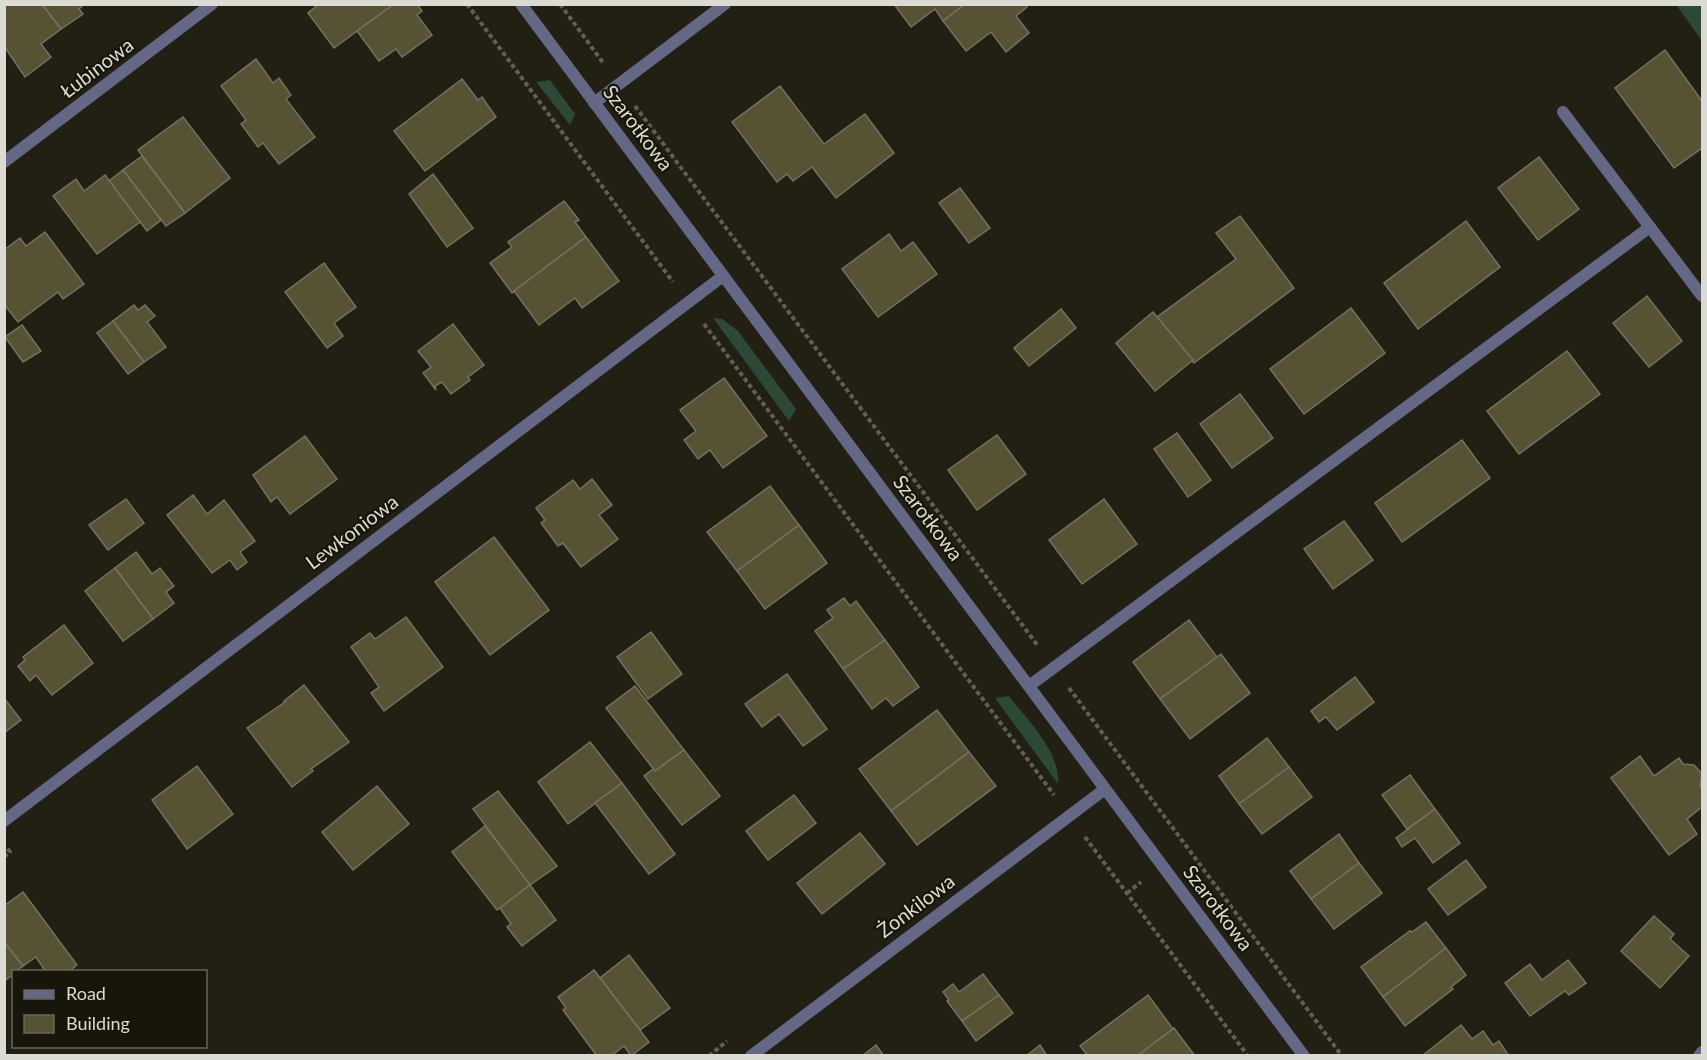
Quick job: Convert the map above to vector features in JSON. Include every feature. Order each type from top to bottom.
[{"type":"street","name":"Łubinowa","points":[[4,162],[212,4]]},
{"type":"street","name":"Szarotkowa","points":[[521,4],[1304,1056]]},
{"type":"street","points":[[594,103],[725,4]]},
{"type":"street","points":[[1563,112],[1702,296]]},
{"type":"street","points":[[1029,686],[1650,227]]},
{"type":"street","name":"Lewkoniowa","points":[[4,821],[723,276]]},
{"type":"street","name":"Żonkilowa","points":[[751,1056],[1105,789]]},
{"type":"street","points":[[1699,1056],[1702,1052]]},
{"type":"path","points":[[468,4],[1248,1056]]},
{"type":"path","points":[[560,4],[1342,1056]]},
{"type":"path","points":[[4,844],[10,852],[4,857]]},
{"type":"green space","points":[[1679,4],[1702,5],[1702,41],[1677,6]]},
{"type":"green space","points":[[550,80],[575,114],[570,125],[536,82]]},
{"type":"green space","points":[[713,318],[722,319],[738,331],[796,409],[789,421]]},
{"type":"green space","points":[[1009,696],[1049,748],[1057,772],[1058,784],[995,698]]},
{"type":"building","points":[[4,4],[42,4],[61,29],[41,44],[51,57],[25,77],[4,46]]},
{"type":"building","points":[[42,4],[84,4],[79,9],[83,14],[61,29]]},
{"type":"building","points":[[319,4],[394,4],[334,48],[308,13]]},
{"type":"building","points":[[394,4],[417,4],[422,11],[417,15],[432,35],[402,57],[396,49],[379,61],[357,31]]},
{"type":"building","points":[[894,4],[965,4],[943,21],[935,9],[911,27]]},
{"type":"building","points":[[965,4],[1025,4],[1027,7],[1016,16],[1029,33],[1006,52],[991,32],[966,51],[943,21]]},
{"type":"building","points":[[1665,50],[1702,101],[1702,148],[1674,168],[1615,88]]},
{"type":"building","points":[[256,59],[273,83],[279,78],[291,95],[286,99],[315,137],[279,164],[263,143],[258,147],[241,124],[246,120],[221,86]]},
{"type":"building","points":[[462,79],[478,100],[482,97],[496,117],[425,171],[394,131]]},
{"type":"building","points":[[780,86],[824,144],[865,114],[894,153],[836,198],[812,167],[793,181],[787,174],[777,182],[732,122]]},
{"type":"building","points":[[183,117],[230,178],[185,213],[138,150]]},
{"type":"building","points":[[142,156],[185,213],[166,226],[123,170]]},
{"type":"building","points":[[1539,157],[1579,209],[1538,240],[1498,188]]},
{"type":"building","points":[[123,170],[161,220],[147,231],[109,181]]},
{"type":"building","points":[[433,174],[473,228],[447,247],[409,194]]},
{"type":"building","points":[[105,175],[140,222],[97,254],[53,196],[76,179],[84,191]]},
{"type":"building","points":[[960,188],[990,228],[969,243],[939,203]]},
{"type":"building","points":[[564,201],[579,220],[575,222],[586,237],[512,293],[490,263],[512,247],[508,242]]},
{"type":"building","points":[[1240,216],[1294,288],[1194,363],[1157,317],[1236,259],[1216,233]]},
{"type":"building","points":[[1466,221],[1500,267],[1418,329],[1384,283]]},
{"type":"building","points":[[45,232],[84,284],[63,299],[58,292],[18,322],[4,304],[4,250],[20,238],[26,246]]},
{"type":"building","points":[[889,234],[901,251],[913,242],[937,274],[878,317],[842,269]]},
{"type":"building","points":[[586,237],[619,281],[582,308],[575,298],[539,325],[514,291]]},
{"type":"building","points":[[324,263],[356,307],[334,323],[343,336],[327,348],[285,292]]},
{"type":"building","points":[[1647,296],[1682,341],[1649,367],[1613,323]]},
{"type":"building","points":[[134,305],[138,310],[145,305],[155,316],[147,322],[166,347],[144,362],[113,321]]},
{"type":"building","points":[[1351,308],[1385,353],[1304,414],[1270,369]]},
{"type":"building","points":[[1061,309],[1076,328],[1029,366],[1014,348]]},
{"type":"building","points":[[1153,312],[1193,360],[1155,391],[1116,343]]},
{"type":"building","points":[[113,321],[144,362],[128,374],[97,333]]},
{"type":"building","points":[[453,324],[484,365],[468,377],[470,380],[451,394],[442,382],[435,386],[436,390],[423,373],[431,367],[418,351]]},
{"type":"building","points":[[22,325],[41,351],[23,362],[5,337]]},
{"type":"building","points":[[1567,351],[1600,394],[1519,454],[1487,411]]},
{"type":"building","points":[[724,378],[767,436],[723,468],[710,450],[698,459],[684,440],[696,431],[680,410]]},
{"type":"building","points":[[1240,394],[1273,438],[1232,468],[1200,424]]},
{"type":"building","points":[[1177,433],[1211,480],[1188,497],[1154,449]]},
{"type":"building","points":[[997,435],[1026,474],[977,510],[948,470]]},
{"type":"building","points":[[305,436],[337,479],[290,514],[277,497],[271,502],[253,475]]},
{"type":"building","points":[[1462,440],[1490,478],[1402,542],[1375,503]]},
{"type":"building","points":[[592,479],[612,505],[599,515],[618,539],[581,567],[563,543],[558,546],[541,523],[545,520],[536,508],[573,480],[580,489]]},
{"type":"building","points":[[770,486],[799,525],[737,571],[707,532]]},
{"type":"building","points":[[193,495],[207,514],[224,500],[255,541],[240,552],[247,562],[237,570],[230,560],[212,573],[167,515]]},
{"type":"building","points":[[126,499],[144,523],[108,550],[89,525]]},
{"type":"building","points":[[1104,499],[1137,544],[1082,584],[1049,540]]},
{"type":"building","points":[[1344,521],[1373,560],[1333,589],[1304,549]]},
{"type":"building","points":[[799,525],[827,563],[765,609],[737,571]]},
{"type":"building","points":[[494,537],[549,610],[490,655],[435,582]]},
{"type":"building","points":[[136,552],[152,574],[160,568],[174,586],[166,592],[174,603],[153,619],[115,568]]},
{"type":"building","points":[[115,568],[153,619],[123,641],[85,591]]},
{"type":"building","points":[[844,598],[850,606],[856,601],[885,640],[843,669],[815,631],[833,618],[827,610]]},
{"type":"building","points":[[406,617],[443,667],[384,711],[371,693],[379,687],[351,647],[370,633],[375,639]]},
{"type":"building","points":[[1189,620],[1217,657],[1160,699],[1133,662]]},
{"type":"building","points":[[64,625],[93,663],[52,695],[36,675],[30,681],[18,666],[25,660],[23,657]]},
{"type":"building","points":[[651,632],[682,674],[648,699],[617,657]]},
{"type":"building","points":[[885,640],[919,687],[893,706],[886,698],[872,709],[843,669]]},
{"type":"building","points":[[1221,654],[1250,693],[1190,739],[1160,699]]},
{"type":"building","points":[[787,674],[827,729],[803,746],[779,714],[762,727],[745,704]]},
{"type":"building","points":[[1355,677],[1374,702],[1337,730],[1326,717],[1319,722],[1311,711]]},
{"type":"building","points":[[304,685],[349,742],[311,769],[313,771],[292,787],[247,728],[285,702]]},
{"type":"building","points":[[635,686],[684,750],[655,771],[606,708]]},
{"type":"building","points":[[4,698],[21,720],[4,733]]},
{"type":"building","points":[[937,710],[969,752],[891,811],[859,769]]},
{"type":"building","points":[[1267,738],[1289,767],[1239,804],[1219,776]]},
{"type":"building","points":[[590,742],[622,783],[568,824],[538,782]]},
{"type":"building","points":[[684,750],[720,796],[682,825],[644,776],[653,769],[655,771]]},
{"type":"building","points":[[969,752],[996,786],[917,845],[891,811]]},
{"type":"building","points":[[1640,756],[1654,776],[1679,758],[1683,764],[1694,765],[1702,774],[1700,786],[1702,807],[1687,819],[1697,834],[1669,855],[1611,778]]},
{"type":"building","points":[[197,766],[233,814],[187,849],[152,800]]},
{"type":"building","points":[[1289,767],[1312,797],[1262,834],[1239,804]]},
{"type":"building","points":[[1410,775],[1435,809],[1407,829],[1382,795]]},
{"type":"building","points":[[622,783],[675,854],[649,874],[595,803]]},
{"type":"building","points":[[377,786],[409,824],[353,870],[322,832]]},
{"type":"building","points":[[498,791],[557,866],[530,885],[473,809]]},
{"type":"building","points":[[794,795],[816,823],[768,860],[746,831]]},
{"type":"building","points":[[1435,809],[1460,843],[1433,863],[1415,838],[1402,847],[1396,838]]},
{"type":"building","points":[[485,826],[530,885],[497,910],[452,852]]},
{"type":"building","points":[[860,833],[885,864],[822,914],[797,883]]},
{"type":"building","points":[[1339,834],[1359,863],[1311,899],[1290,871]]},
{"type":"building","points":[[1466,860],[1486,887],[1448,915],[1428,889]]},
{"type":"building","points":[[1359,863],[1382,893],[1334,929],[1311,899]]},
{"type":"building","points":[[530,885],[556,920],[522,946],[507,927],[511,924],[500,908]]},
{"type":"building","points":[[23,892],[77,965],[71,970],[45,970],[36,957],[23,966],[4,942],[4,906]]},
{"type":"building","points":[[1654,916],[1674,934],[1670,939],[1689,956],[1660,988],[1621,951]]},
{"type":"building","points":[[1426,922],[1446,948],[1383,997],[1361,967]]},
{"type":"building","points":[[4,942],[23,966],[12,970],[12,975],[4,981]]},
{"type":"building","points":[[1446,948],[1466,975],[1451,987],[1453,989],[1405,1026],[1383,997]]},
{"type":"building","points":[[629,955],[670,1008],[640,1030],[600,978]]},
{"type":"building","points":[[1568,960],[1586,983],[1569,995],[1565,991],[1530,1016],[1505,983],[1530,964],[1542,980]]},
{"type":"building","points":[[594,970],[649,1042],[631,1056],[624,1046],[611,1056],[597,1056],[563,1010],[566,1008],[558,997]]},
{"type":"building","points":[[983,974],[999,995],[962,1021],[943,992],[953,984],[959,992]]},
{"type":"building","points":[[999,995],[1013,1013],[976,1041],[962,1021]]},
{"type":"building","points":[[1148,995],[1173,1029],[1137,1056],[1088,1056],[1080,1046]]},
{"type":"building","points":[[1461,1025],[1472,1039],[1483,1031],[1493,1045],[1499,1041],[1509,1056],[1422,1056]]},
{"type":"building","points":[[1173,1029],[1195,1056],[1137,1056]]},
{"type":"building","points":[[876,1045],[884,1056],[862,1056]]},
{"type":"building","points":[[1040,1045],[1047,1056],[1026,1056]]}]
